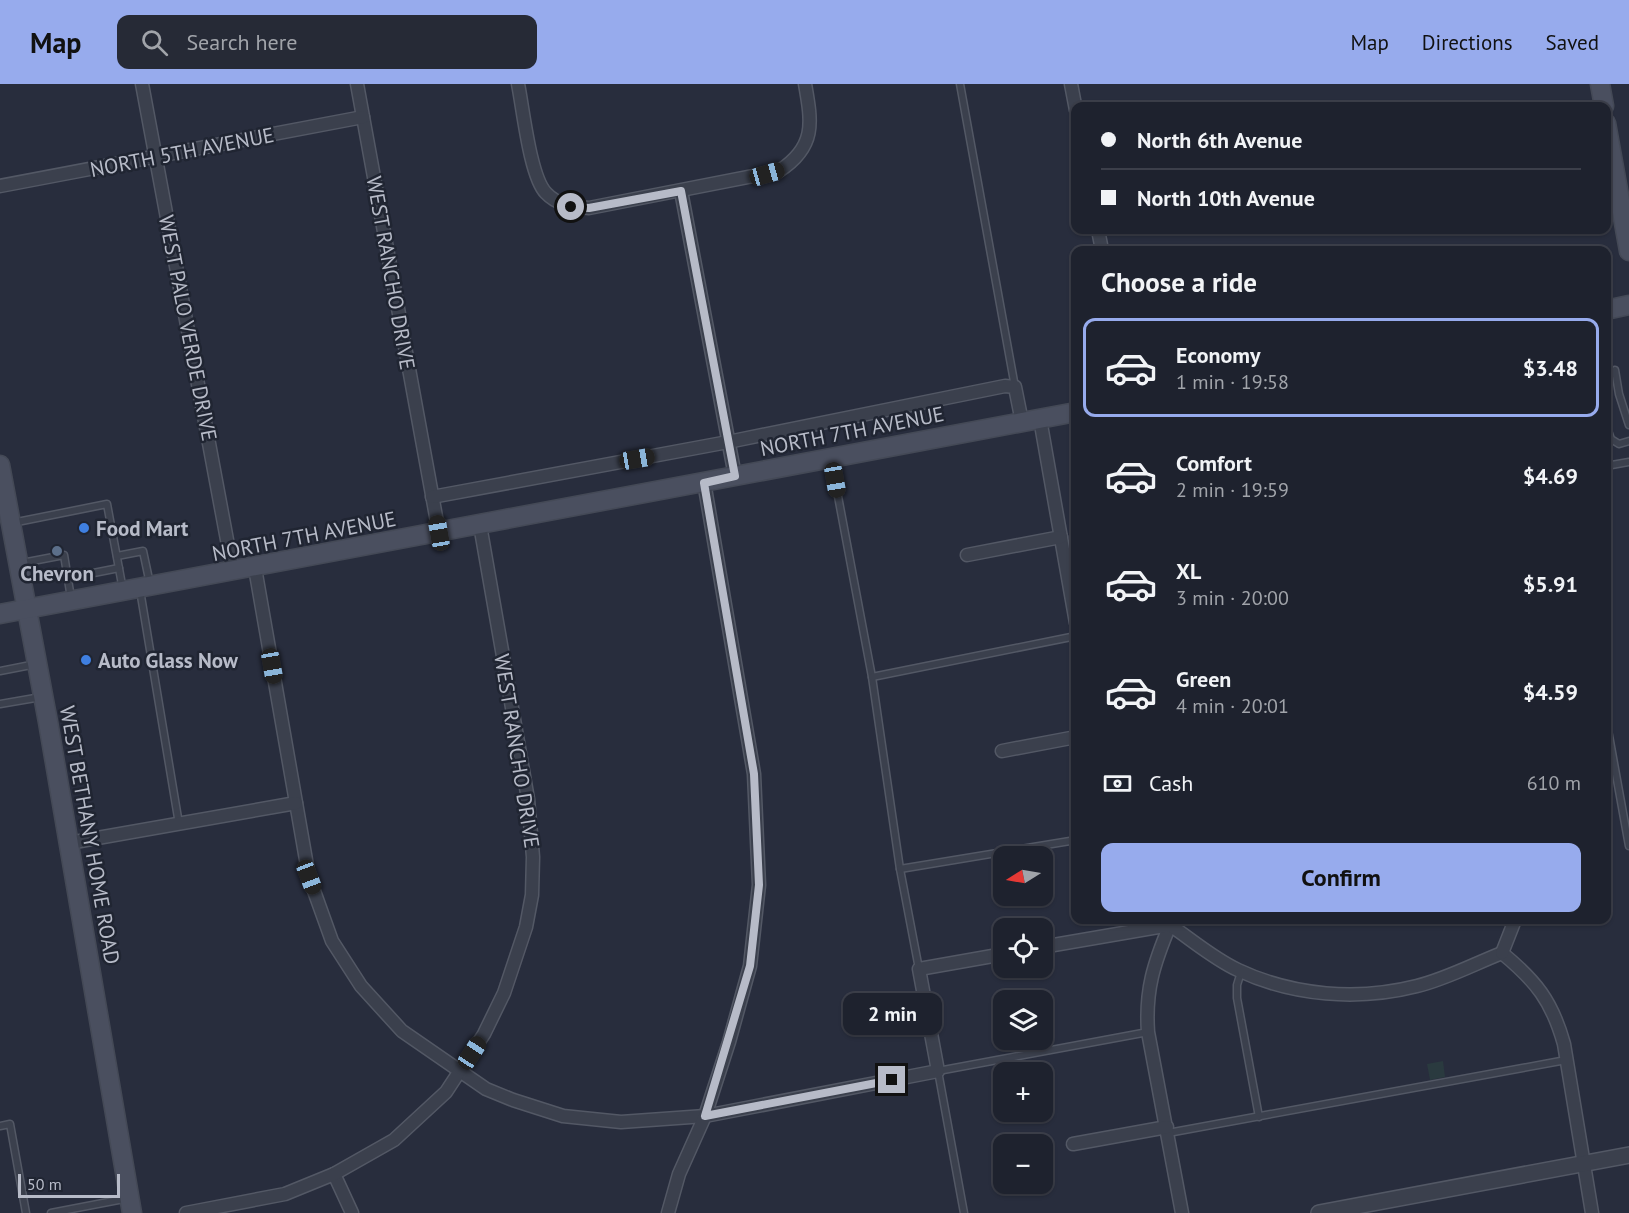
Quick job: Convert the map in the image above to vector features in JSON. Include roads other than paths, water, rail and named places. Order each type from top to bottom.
[{"type":"main road","points":[[1600,84],[1603,102]]},
{"type":"main road","points":[[1611,151],[1629,251]]},
{"type":"main road","points":[[1611,309],[1629,305]]},
{"type":"main road","name":"NORTH 7TH AVENUE","points":[[0,614],[255,568],[1071,413]]},
{"type":"main road","name":"WEST BETHANY HOME ROAD","points":[[0,465],[69,843],[131,1206]]},
{"type":"street","name":"WEST PALO VERDE DRIVE","points":[[142,84],[233,572]]},
{"type":"street","name":"WEST RANCHO DRIVE","points":[[357,84],[439,533]]},
{"type":"street","points":[[519,84],[534,167],[544,192],[556,201],[571,207],[589,208],[779,171],[795,160],[805,148],[810,112],[805,84]]},
{"type":"street","points":[[1071,84],[1074,102]]},
{"type":"street","name":"NORTH 5TH AVENUE","points":[[0,186],[363,117]]},
{"type":"street","points":[[681,191],[735,476]]},
{"type":"street","points":[[432,497],[728,442],[1005,386],[1015,387],[1031,421],[1061,537],[1071,594]]},
{"type":"street","points":[[668,1213],[679,1174],[705,1116],[750,966],[759,885],[754,774],[704,483]]},
{"type":"street","name":"WEST RANCHO DRIVE","points":[[186,1213],[267,1199],[334,1174],[394,1140],[446,1092],[460,1072],[484,1034],[522,946],[532,895],[533,857],[528,799],[480,525]]},
{"type":"street","points":[[967,555],[1061,537]]},
{"type":"street","points":[[255,568],[309,877],[332,940],[361,986],[402,1031],[460,1072],[504,1096],[537,1110],[563,1116],[621,1122],[705,1116],[938,1071],[919,969],[993,956]]},
{"type":"street","points":[[1002,751],[1071,738]]},
{"type":"street","points":[[69,843],[296,803]]},
{"type":"street","points":[[1053,945],[1158,924]]},
{"type":"street","points":[[1167,924],[1154,964],[1146,1002],[1148,1032],[1182,1213]]},
{"type":"street","points":[[1171,924],[1241,972],[1274,985],[1309,992],[1380,992],[1417,986],[1502,953],[1513,924]]},
{"type":"street","points":[[1502,953],[1528,974],[1543,992],[1557,1018],[1567,1060],[1592,1213]]},
{"type":"street","points":[[1072,1144],[1167,1130]]},
{"type":"street","points":[[1319,1213],[1629,1155]]},
{"type":"street","points":[[334,1174],[352,1213]]},
{"type":"lane","points":[[960,84],[1015,387]]},
{"type":"lane","points":[[1615,370],[1619,394],[1629,425]]},
{"type":"lane","points":[[1611,439],[1619,444],[1629,441]]},
{"type":"lane","points":[[830,458],[872,677],[900,869],[919,969]]},
{"type":"lane","points":[[1611,464],[1629,462]]},
{"type":"lane","points":[[11,523],[107,504],[119,568],[138,589]]},
{"type":"lane","points":[[117,556],[144,551],[138,589],[179,824]]},
{"type":"lane","points":[[18,564],[64,555],[72,601]]},
{"type":"lane","points":[[68,578],[119,568]]},
{"type":"lane","points":[[872,677],[1071,637]]},
{"type":"lane","points":[[0,671],[37,664]]},
{"type":"lane","points":[[0,704],[43,696]]},
{"type":"lane","points":[[1611,747],[1629,846]]},
{"type":"lane","points":[[900,869],[1071,841]]},
{"type":"lane","points":[[1241,972],[1236,998],[1259,1117]]},
{"type":"lane","points":[[964,1213],[938,1071],[1148,1032]]},
{"type":"lane","points":[[1167,1130],[1259,1117],[1567,1060]]},
{"type":"lane","points":[[0,1126],[10,1124],[26,1213]]},
{"type":"lane","points":[[51,1213],[131,1206]]},
{"type":"place","name":"Food Mart","points":[[84,528]]},
{"type":"place","name":"Chevron","points":[[57,551]]},
{"type":"place","name":"Auto Glass Now","points":[[86,660]]}]
